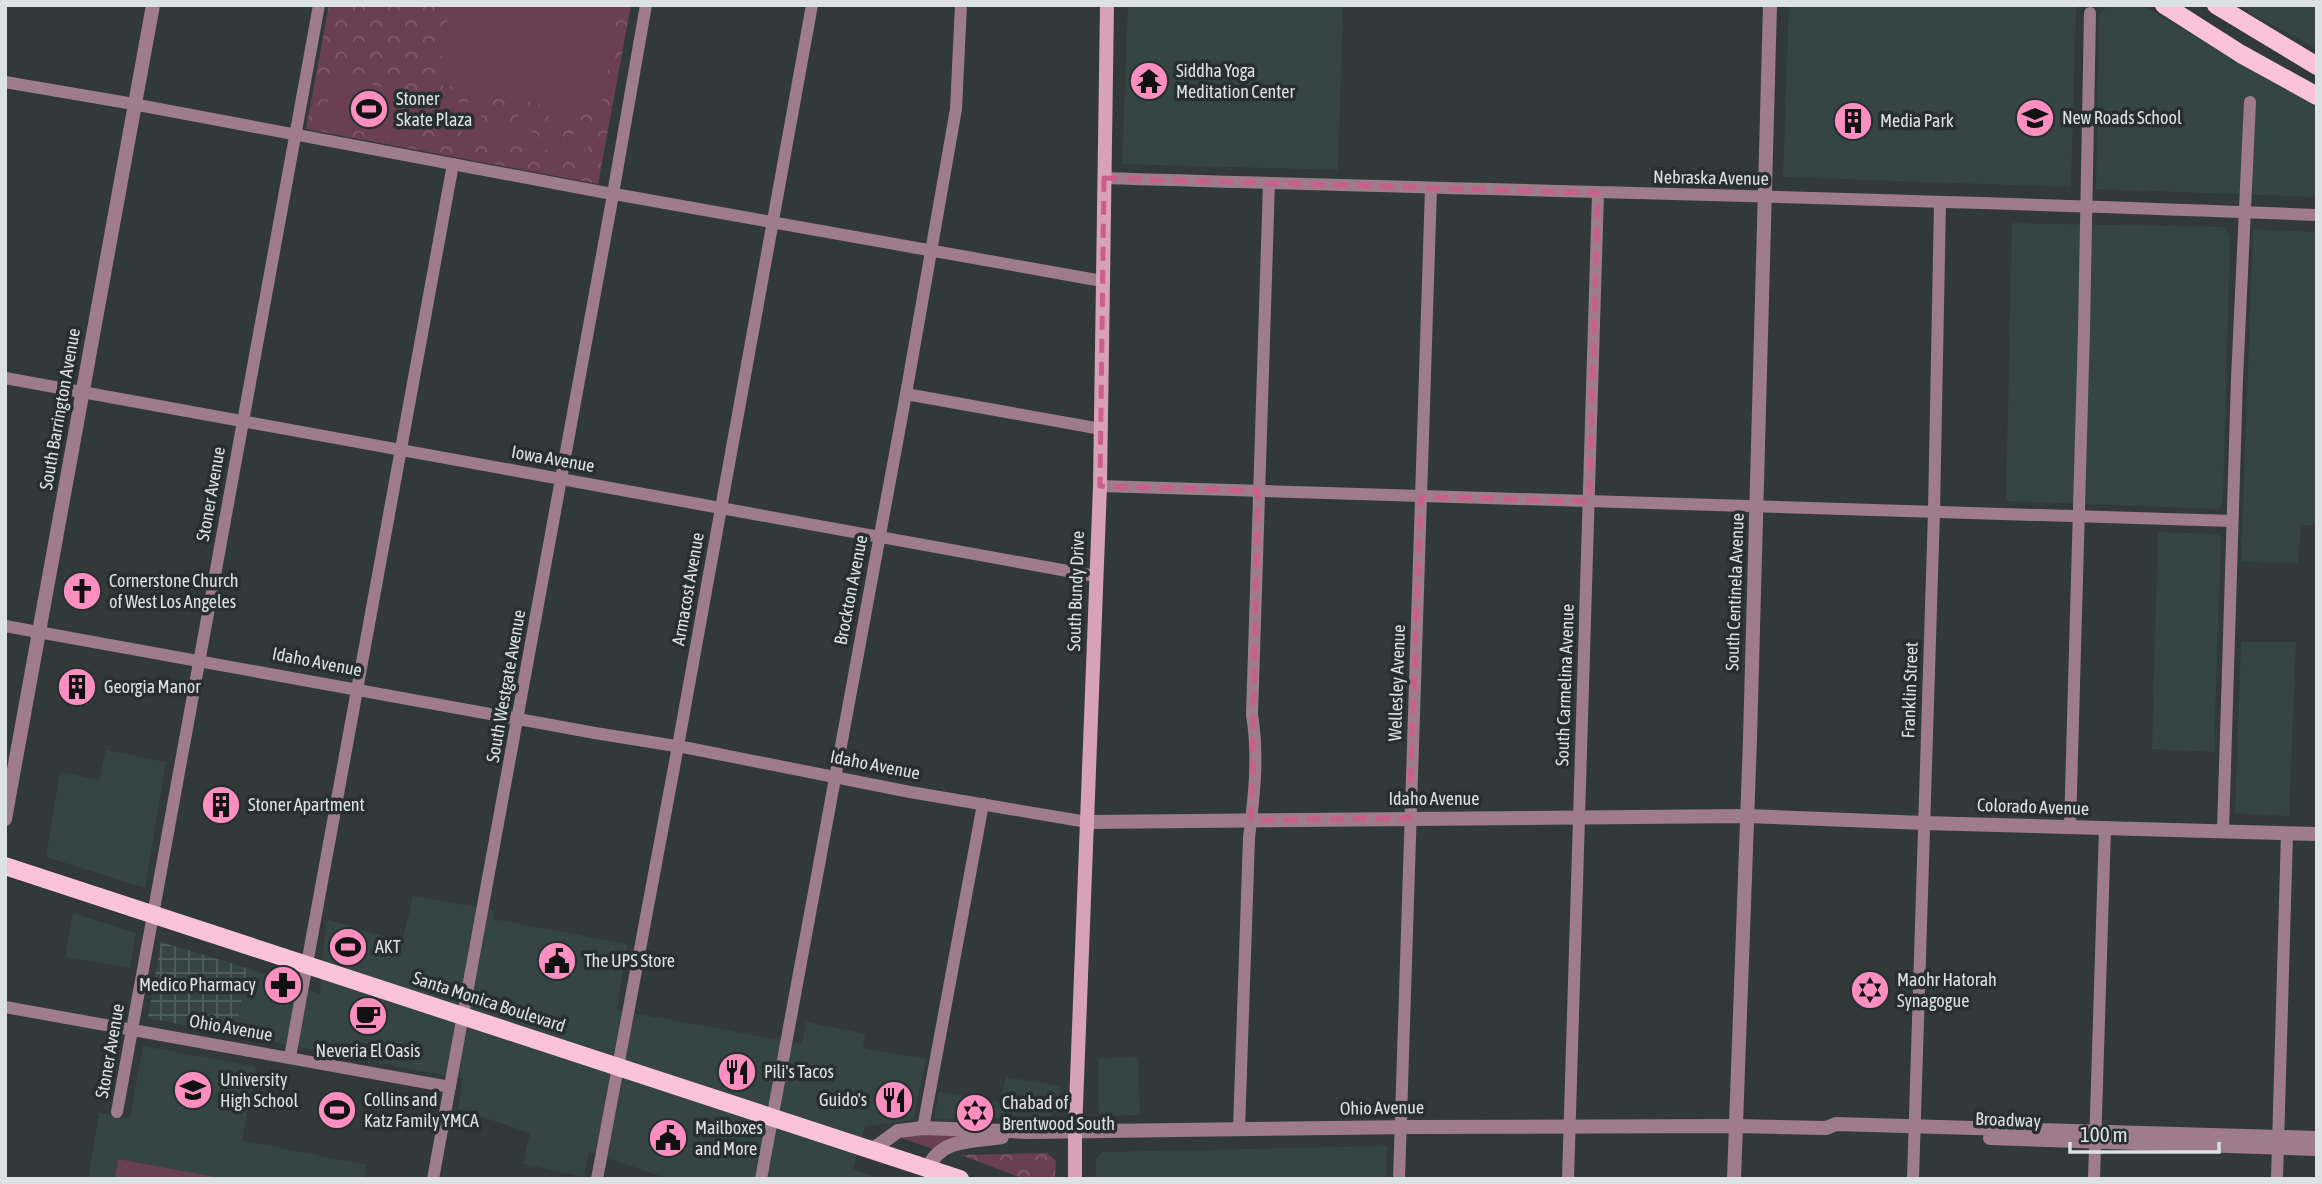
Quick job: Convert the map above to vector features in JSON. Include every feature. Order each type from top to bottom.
[{"type":"main road","name":"South Bundy Drive","points":[[1075,1179],[1100,486],[1107,5]]},
{"type":"main road","points":[[2164,5],[2241,54],[2317,96]]},
{"type":"main road","points":[[2216,5],[2317,66]]},
{"type":"main road","name":"Santa Monica Boulevard","points":[[5,866],[872,1150],[927,1174],[960,1179]]},
{"type":"street","name":"South Barrington Avenue","points":[[5,819],[152,5]]},
{"type":"street","name":"Stoner Avenue","points":[[117,1112],[319,5]]},
{"type":"street","name":"South Westgate Avenue","points":[[433,1179],[646,5]]},
{"type":"street","name":"Armacost Avenue","points":[[597,1179],[812,5]]},
{"type":"street","name":"Brockton Avenue","points":[[761,1179],[956,109],[961,5]]},
{"type":"street","name":"South Centinela Avenue","points":[[1734,1179],[1757,507],[1770,5]]},
{"type":"street","points":[[2070,827],[2090,13]]},
{"type":"street","points":[[5,82],[1102,281]]},
{"type":"street","points":[[2223,831],[2232,521],[2250,102]]},
{"type":"street","points":[[290,1057],[453,164]]},
{"type":"street","name":"Nebraska Avenue","points":[[1104,178],[2087,205],[2317,215]]},
{"type":"street","points":[[1239,1129],[1251,820],[1254,805],[1255,735],[1252,715],[1269,183]]},
{"type":"street","name":"Wellesley Avenue","points":[[1399,1179],[1431,188]]},
{"type":"street","name":"South Carmelina Avenue","points":[[1568,1179],[1598,193]]},
{"type":"street","name":"Franklin Street","points":[[1913,1179],[1934,512],[1940,203]]},
{"type":"street","name":"Iowa Avenue","points":[[5,378],[1095,576]]},
{"type":"street","points":[[906,394],[1101,429]]},
{"type":"street","points":[[1100,486],[2232,521]]},
{"type":"street","name":"Idaho Avenue","points":[[5,626],[1087,822],[1747,816]]},
{"type":"street","points":[[923,1128],[983,804]]},
{"type":"street","name":"Colorado Avenue","points":[[1747,816],[2317,834]]},
{"type":"street","points":[[2094,1179],[2105,828]]},
{"type":"street","points":[[2277,1179],[2287,834]]},
{"type":"street","name":"Ohio Avenue","points":[[5,1007],[450,1087]]},
{"type":"street","name":"Broadway","points":[[1735,1126],[1826,1128],[1836,1124],[1914,1131],[2278,1142],[2317,1138]]},
{"type":"street","name":"Ohio Avenue","points":[[872,1150],[898,1131],[923,1128],[1028,1132],[1735,1126]]},
{"type":"street","name":"Ohio Avenue","points":[[927,1174],[933,1157],[942,1148],[1028,1132]]},
{"type":"street","name":"Broadway","points":[[2278,1142],[2317,1149]]},
{"type":"highlighted area","points":[[1104,178],[1598,193],[1589,501],[1421,497],[1409,818],[1251,820],[1258,491],[1100,486]]},
{"type":"shaded area","points":[[1128,5],[1343,5],[1338,170],[1122,164]]},
{"type":"shaded area","points":[[1789,5],[2076,5],[2071,187],[1783,177]]},
{"type":"shaded area","points":[[2109,5],[2142,5],[2279,86],[2317,105],[2317,197],[2096,189],[2099,15]]},
{"type":"shaded area","points":[[2239,5],[2317,5],[2317,49],[2254,15]]},
{"type":"shaded area","points":[[2012,223],[2223,227],[2230,235],[2221,507],[2217,509],[2006,501]]},
{"type":"shaded area","points":[[2253,229],[2317,232],[2317,525],[2301,525],[2298,563],[2241,562]]},
{"type":"shaded area","points":[[2158,532],[2217,534],[2221,538],[2214,752],[2152,749]]},
{"type":"shaded area","points":[[2241,642],[2296,642],[2289,816],[2235,813]]},
{"type":"shaded area","points":[[106,750],[166,762],[145,888],[46,857],[60,772],[99,780]]},
{"type":"shaded area","points":[[413,896],[494,910],[493,919],[627,944],[617,1010],[802,1044],[806,1022],[865,1034],[863,1048],[926,1059],[913,1120],[865,1126],[853,1169],[880,1179],[669,1179],[589,1152],[584,1177],[523,1164],[530,1133],[458,1109],[463,1079],[236,1035],[247,968],[320,994],[326,919],[402,942]]},
{"type":"shaded area","points":[[73,913],[136,933],[130,968],[65,957]]},
{"type":"shaded area","points":[[161,942],[247,968],[236,1035],[148,1018]]},
{"type":"shaded area","name":"University High School","points":[[143,1046],[256,1067],[242,1140],[366,1165],[364,1179],[88,1179],[99,1113],[130,1118]]},
{"type":"shaded area","points":[[1138,1057],[1140,1115],[1102,1116],[1099,1112],[1098,1059]]},
{"type":"shaded area","points":[[1006,1077],[1060,1086],[1059,1109],[1050,1117],[934,1119],[939,1092],[1000,1102]]},
{"type":"shaded area","points":[[1387,1146],[1386,1179],[1096,1179],[1096,1159],[1102,1152]]},
{"type":"green space","points":[[329,5],[631,5],[598,184],[306,129]]},
{"type":"green space","points":[[451,5],[619,5],[600,115],[441,85],[444,65],[440,52]]},
{"type":"green space","name":"Stoner Skate Plaza","points":[[332,78],[414,92],[406,139],[324,125]]},
{"type":"green space","points":[[444,96],[460,99],[453,134],[437,131]]},
{"type":"green space","points":[[468,100],[484,103],[477,138],[461,135]]},
{"type":"green space","points":[[495,105],[512,108],[505,143],[489,140]]},
{"type":"green space","points":[[520,110],[536,113],[529,148],[513,145]]},
{"type":"green space","points":[[549,114],[565,117],[559,153],[542,149]]},
{"type":"green space","points":[[576,120],[592,123],[586,158],[569,155]]},
{"type":"green space","points":[[980,1135],[941,1144],[933,1149],[896,1136]]},
{"type":"green space","points":[[1047,1153],[1056,1161],[1055,1178],[1052,1179],[1024,1179],[961,1155]]},
{"type":"green space","points":[[118,1159],[225,1179],[115,1179]]},
{"type":"place","name":"Siddha Yoga Meditation Center","points":[[1149,81]]},
{"type":"place","name":"Stoner Skate Plaza","points":[[369,109]]},
{"type":"place","name":"New Roads School","points":[[2035,118]]},
{"type":"place","name":"Media Park","points":[[1853,121]]},
{"type":"place","name":"Cornerstone Church of West Los Angeles","points":[[82,591]]},
{"type":"place","name":"Georgia Manor","points":[[77,687]]},
{"type":"place","name":"Stoner Apartment","points":[[221,805]]},
{"type":"place","name":"AKT","points":[[348,947]]},
{"type":"place","name":"The UPS Store","points":[[557,961]]},
{"type":"place","name":"Medico Pharmacy","points":[[283,985]]},
{"type":"place","name":"Maohr Hatorah Synagogue","points":[[1870,990]]},
{"type":"place","name":"Neveria El Oasis","points":[[368,1016]]},
{"type":"place","name":"Pili's Tacos","points":[[737,1072]]},
{"type":"place","name":"University High School","points":[[193,1090]]},
{"type":"place","name":"Guido's","points":[[894,1100]]},
{"type":"place","name":"Collins and Katz Family YMCA","points":[[337,1110]]},
{"type":"place","name":"Chabad of Brentwood South","points":[[975,1113]]},
{"type":"place","name":"Mailboxes and More","points":[[668,1138]]}]
